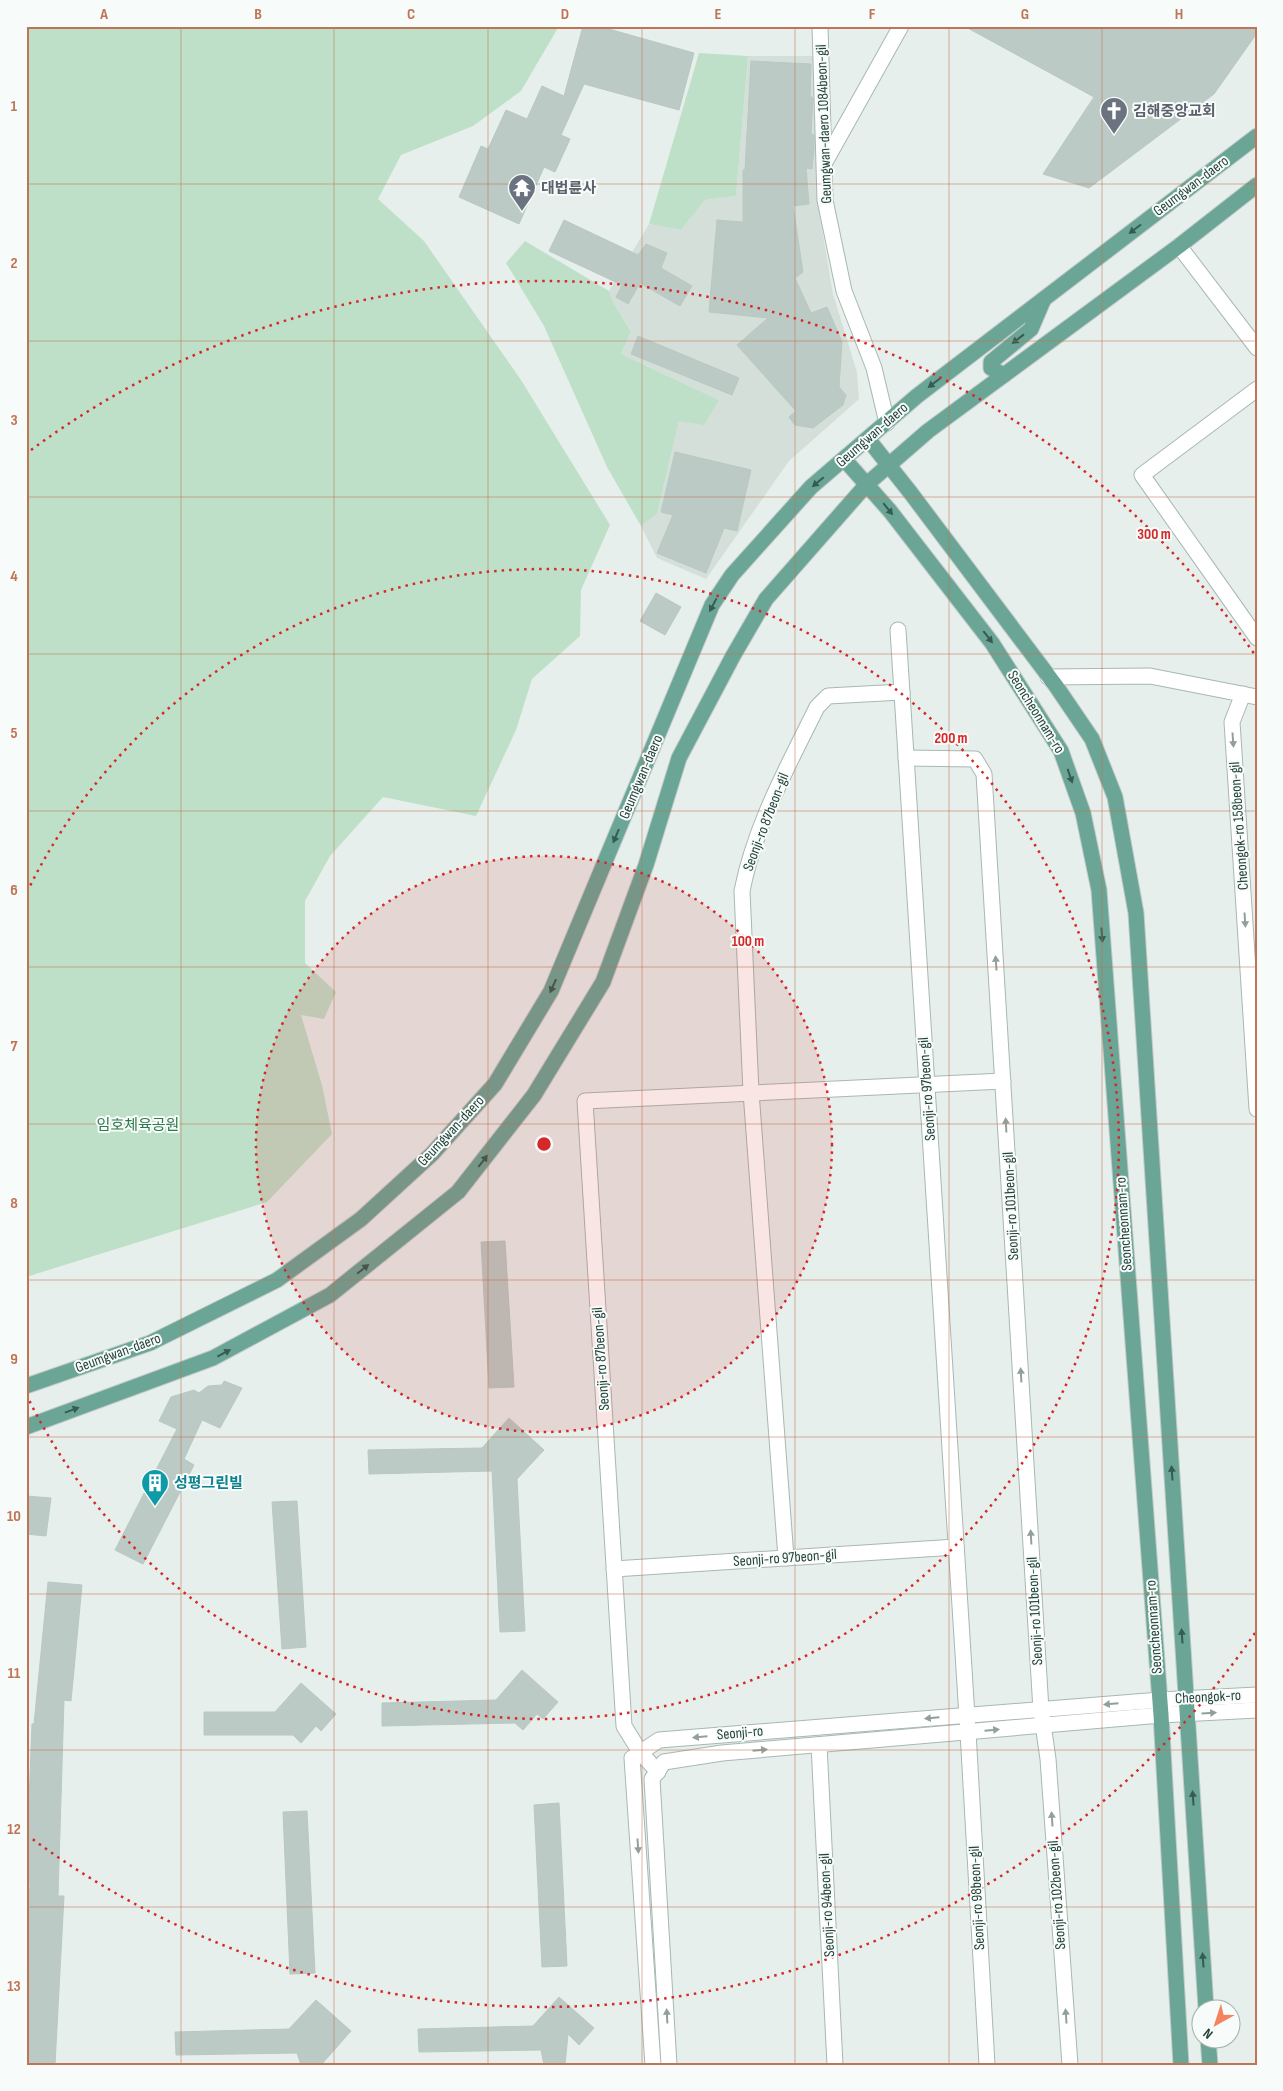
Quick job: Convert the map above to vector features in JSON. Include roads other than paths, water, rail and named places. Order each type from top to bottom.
[{"type":"main road","name":"Geumgwan-daero","points":[[26,1386],[150,1343],[277,1280],[361,1219],[432,1154],[495,1084],[552,991],[712,606],[732,575],[811,488],[917,396],[1257,136]]},
{"type":"main road","name":"Geumgwan-daero","points":[[26,1427],[213,1358],[330,1295],[458,1192],[534,1095],[603,982],[646,865],[680,758],[733,656],[766,599],[867,484],[928,431],[1179,246],[1257,185]]},
{"type":"main road","points":[[1004,376],[991,368],[990,362],[1031,329],[1043,300]]},
{"type":"main road","name":"Seoncheonnam-ro","points":[[868,439],[889,464],[1092,739],[1115,797],[1136,913],[1205,1998]]},
{"type":"main road","name":"Seoncheonnam-ro","points":[[844,459],[867,484],[992,643],[1062,751],[1083,813],[1099,890],[1160,1707],[1181,2065]]},
{"type":"main road","points":[[1209,2048],[1210,2065]]},
{"type":"street","name":"Geumgwan-daero 1084beon-gil","points":[[820,26],[825,200],[844,291],[874,368],[887,423]]},
{"type":"street","points":[[824,162],[901,26]]},
{"type":"street","points":[[1179,246],[1257,348]]},
{"type":"street","points":[[1257,390],[1142,475],[1257,638]]},
{"type":"street","name":"Seonji-ro 97beon-gil","points":[[898,630],[968,1732]]},
{"type":"street","points":[[1048,677],[1150,676],[1250,695]]},
{"type":"street","name":"Seonji-ro 87beon-gil","points":[[786,1558],[751,1092],[742,891],[748,863],[773,796],[817,706],[828,696],[902,692]]},
{"type":"street","name":"Cheongok-ro 158beon-gil","points":[[1250,695],[1232,722],[1257,1109]]},
{"type":"street","name":"Seonji-ro 101beon-gil","points":[[906,758],[975,759],[984,774],[1042,1725]]},
{"type":"street","name":"Seonji-ro 87beon-gil","points":[[658,1772],[640,1752],[624,1726],[585,1101],[1003,1081]]},
{"type":"street","name":"Seonji-ro 97beon-gil","points":[[614,1569],[956,1547]]},
{"type":"street","name":"Cheongok-ro","points":[[1160,1707],[1186,1698],[1257,1695]]},
{"type":"street","name":"Cheongok-ro","points":[[1160,1707],[1187,1714],[1257,1710]]},
{"type":"street","name":"Seonji-ro","points":[[640,1752],[659,1740],[1041,1710],[1160,1707]]},
{"type":"street","name":"Seonji-ro","points":[[658,1772],[664,1762],[722,1753],[1042,1725],[1160,1707]]},
{"type":"street","name":"Seonji-ro 102beon-gil","points":[[1042,1725],[1048,1759],[1070,2065]]},
{"type":"street","name":"Seonji-ro 98beon-gil","points":[[968,1732],[987,2065]]},
{"type":"street","name":"Seonji-ro 94beon-gil","points":[[819,1745],[835,2065]]},
{"type":"street","points":[[640,1752],[632,1758],[653,2065]]},
{"type":"street","points":[[658,1772],[652,1779],[669,2065]]},
{"type":"place","name":"김해중앙교회","points":[[1114,135]]},
{"type":"place","name":"대법륜사","points":[[522,212]]},
{"type":"place","name":"성평그린빌","points":[[155,1507]]},
{"type":"park label","name":"임호체육공원","points":[[138,1125]]}]
